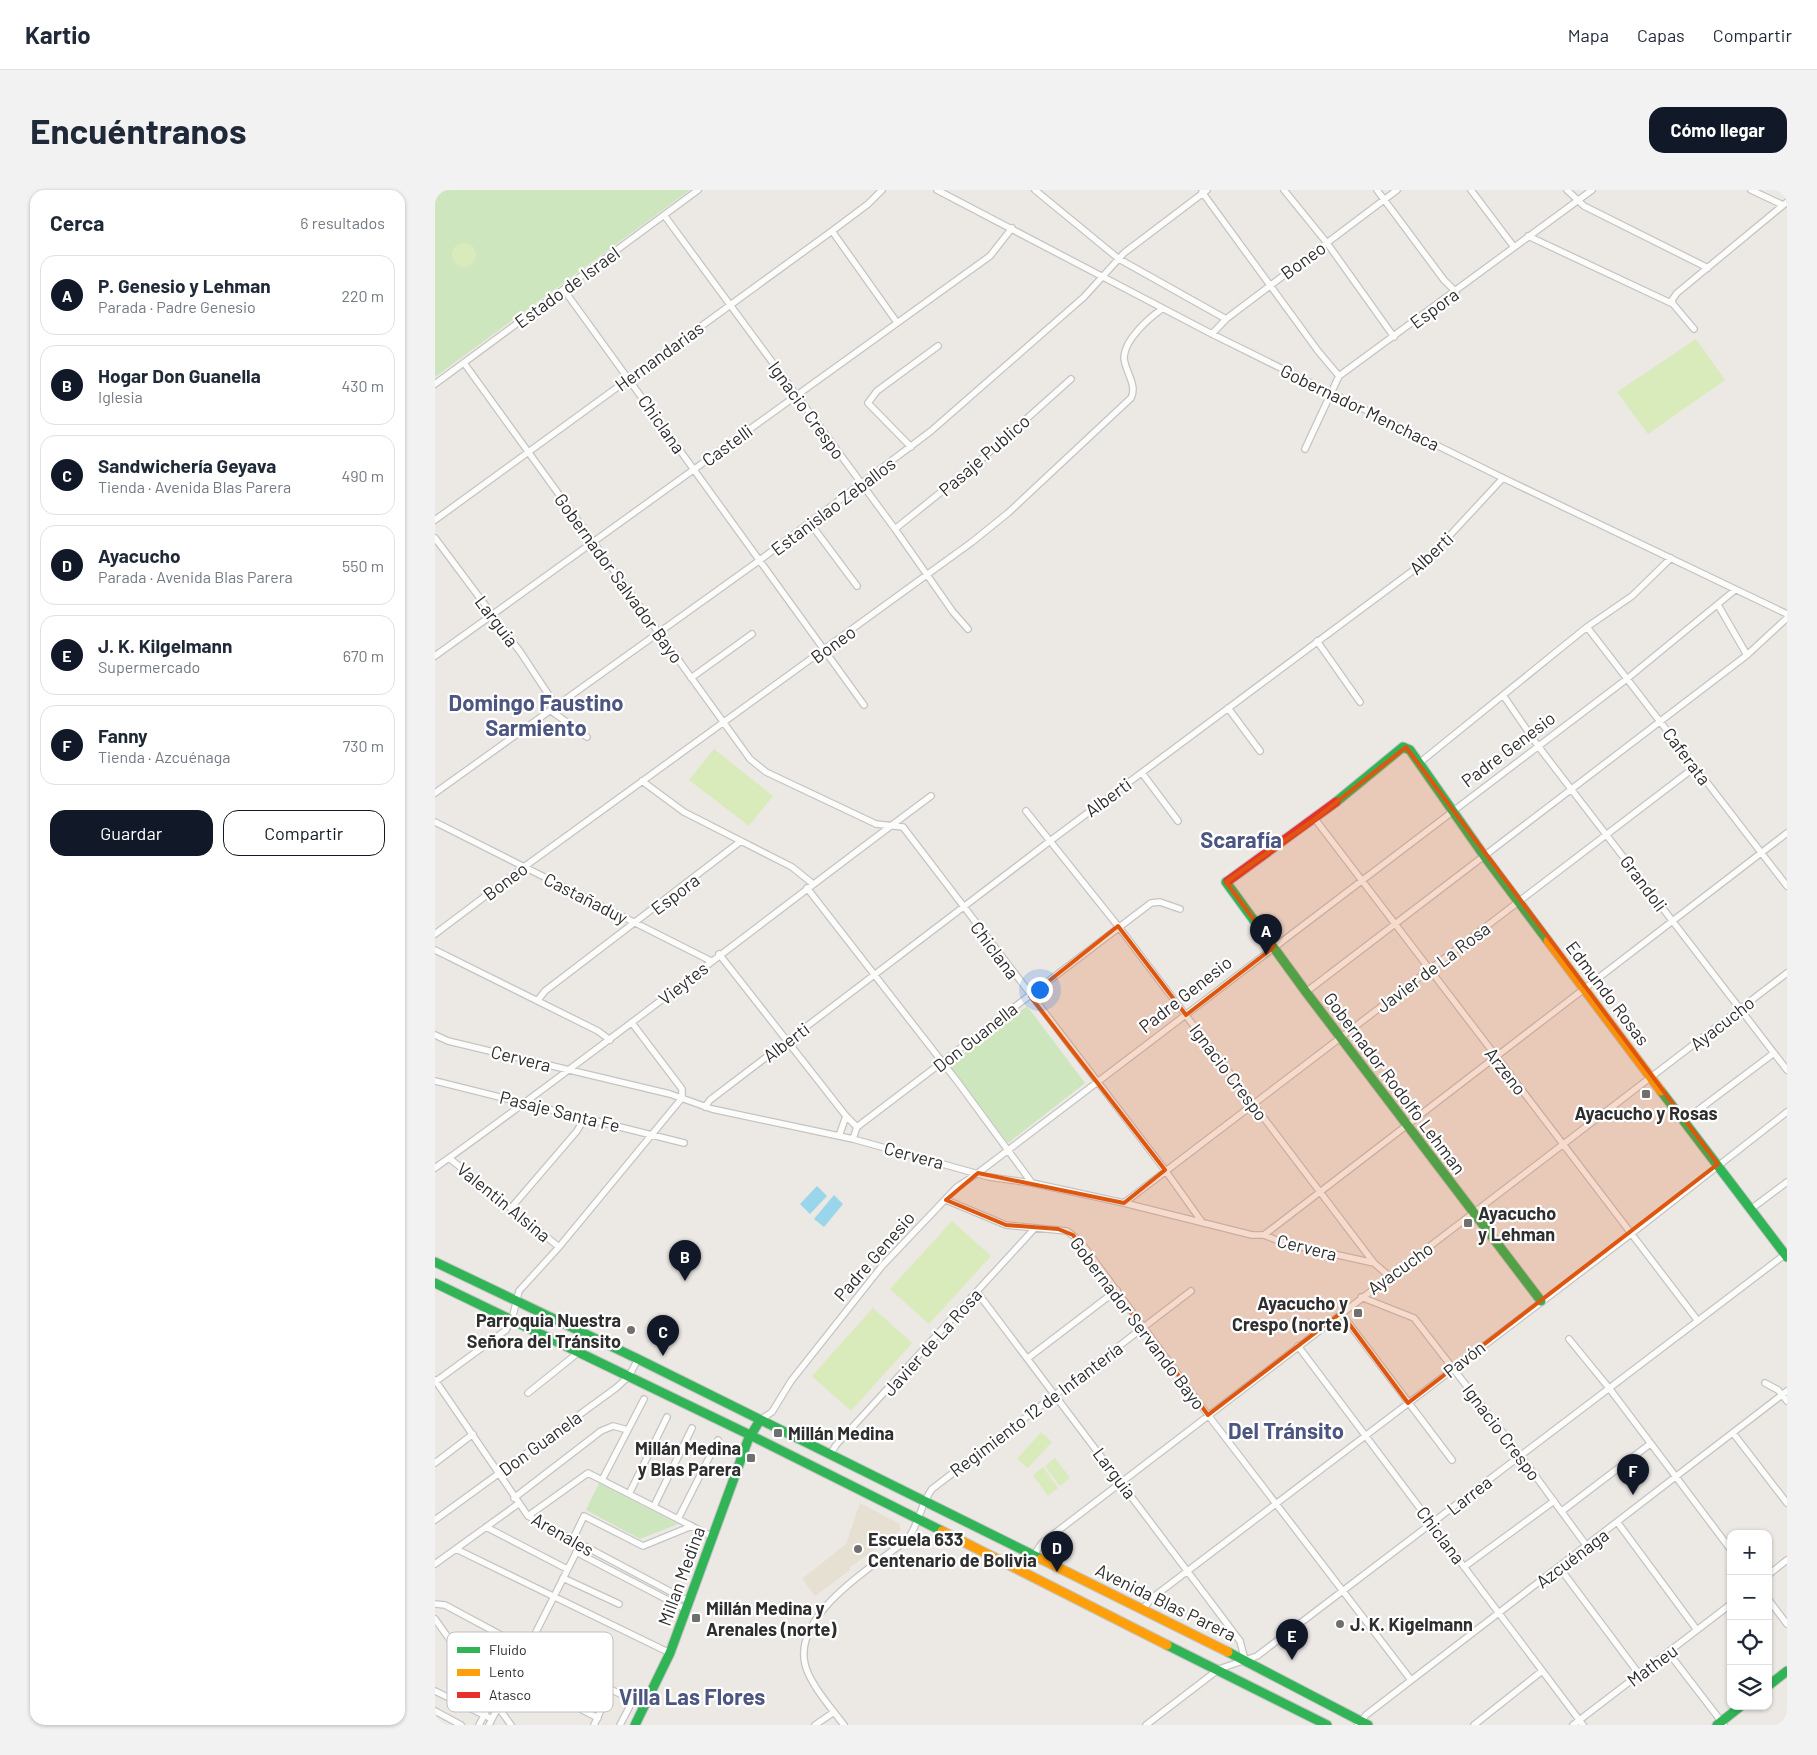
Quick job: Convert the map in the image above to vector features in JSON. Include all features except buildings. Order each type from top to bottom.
[{"type":"main road","name":"Edmundo Rosas","points":[[1315,820],[1400,749],[1406,747],[1451,812],[1786,1255]]},
{"type":"main road","name":"Gobernador Rodolfo Lehman","points":[[1315,820],[1226,882],[1306,992],[1541,1301]]},
{"type":"main road","name":"Avenida Blas Parera","points":[[435,1262],[638,1359],[1033,1554],[1245,1660],[1362,1724]]},
{"type":"main road","name":"Avenida Blas Parera","points":[[435,1283],[751,1435],[1327,1725]]},
{"type":"main road","name":"Padre Genesio","points":[[751,1435],[760,1420]]},
{"type":"main road","name":"Millan Medina","points":[[635,1725],[670,1653],[689,1606],[751,1435]]},
{"type":"main road","points":[[1772,1683],[1787,1671]]},
{"type":"main road","points":[[1721,1724],[1737,1710]]},
{"type":"street","name":"Estado de Israel","points":[[435,384],[698,190]]},
{"type":"street","name":"Hernandarias","points":[[435,520],[832,231],[868,204],[882,190]]},
{"type":"street","name":"Gobernador Menchaca","points":[[937,190],[1212,334],[1503,478],[1787,614]]},
{"type":"street","points":[[1035,190],[1119,259],[1226,319]]},
{"type":"street","points":[[1284,190],[1327,243],[1394,337]]},
{"type":"street","points":[[1377,190],[1444,280],[1456,292]]},
{"type":"street","name":"Boneo","points":[[1212,334],[1226,319],[1269,285],[1397,190]]},
{"type":"street","points":[[1471,190],[1514,247]]},
{"type":"street","points":[[1567,190],[1577,201],[1708,268]]},
{"type":"street","name":"Espora","points":[[1339,376],[1456,292],[1528,236],[1592,190]]},
{"type":"street","points":[[1673,304],[1672,300],[1677,293],[1785,203],[1751,190]]},
{"type":"street","points":[[1203,191],[1269,285],[1339,376],[1333,394],[1305,449]]},
{"type":"street","name":"Estanislao Zeballos","points":[[435,793],[761,560],[911,447],[1084,297],[1119,259],[1203,191]]},
{"type":"street","name":"Ignacio Crespo","points":[[665,215],[968,629]]},
{"type":"street","name":"Castelli","points":[[435,656],[896,321],[990,256],[1012,228]]},
{"type":"street","points":[[832,231],[896,321]]},
{"type":"street","points":[[1528,236],[1673,304],[1694,329]]},
{"type":"street","name":"Chiclana","points":[[564,290],[630,378],[864,705]]},
{"type":"street","name":"Boneo","points":[[435,934],[524,866],[928,576],[1007,513],[1131,398],[1133,392],[1124,359],[1125,353],[1139,328],[1162,309]]},
{"type":"street","points":[[911,447],[868,404],[877,391],[939,346]]},
{"type":"street","name":"Gobernador Salvador Bayo","points":[[464,363],[753,763],[784,781]]},
{"type":"street","name":"Pasaje Publico","points":[[895,529],[977,464],[1071,379]]},
{"type":"street","name":"Alberti","points":[[705,1107],[710,1100],[787,1040],[1416,568],[1440,546],[1503,478]]},
{"type":"street","points":[[810,523],[857,586]]},
{"type":"street","name":"Larguia","points":[[435,538],[556,706]]},
{"type":"street","points":[[1417,764],[1587,627],[1632,596],[1671,558]]},
{"type":"street","name":"Padre Genesio","points":[[760,1420],[772,1412],[791,1381],[882,1266],[957,1187],[1097,1084],[1361,880],[1628,678],[1735,590]]},
{"type":"street","points":[[1719,605],[1747,655]]},
{"type":"street","points":[[1306,992],[1661,722],[1747,655],[1787,618]]},
{"type":"street","name":"Caferata","points":[[1587,627],[1787,886]]},
{"type":"street","points":[[691,678],[752,634]]},
{"type":"street","points":[[1317,642],[1360,702]]},
{"type":"street","name":"Grandoli","points":[[1503,695],[1538,746],[1573,789],[1787,1070]]},
{"type":"street","points":[[1229,708],[1260,751]]},
{"type":"street","points":[[550,710],[587,736]]},
{"type":"street","name":"Javier de La Rosa","points":[[1123,1203],[1695,767]]},
{"type":"street","points":[[1142,773],[1178,821]]},
{"type":"street","points":[[642,781],[684,812],[792,867],[810,886],[1032,1183]]},
{"type":"street","name":"Chiclana","points":[[784,781],[876,824],[903,827],[1097,1084],[1165,1170],[1202,1222]]},
{"type":"street","name":"Vieytes","points":[[435,1168],[610,1040],[719,954],[931,796]]},
{"type":"street","name":"Ignacio Crespo","points":[[1026,811],[1118,926],[1374,1263]]},
{"type":"street","name":"Arzeno","points":[[1315,820],[1698,1321]]},
{"type":"street","name":"Castañaduy","points":[[435,822],[711,961]]},
{"type":"street","points":[[1263,1235],[1787,833]]},
{"type":"street","name":"Espora","points":[[538,1000],[545,991],[637,923],[741,842]]},
{"type":"street","name":"Don Guanella","points":[[857,1127],[1030,996],[1118,926],[1155,901],[1180,909]]},
{"type":"street","points":[[435,950],[538,1000],[598,1031],[610,1040]]},
{"type":"street","points":[[719,954],[846,1116],[857,1127],[853,1139]]},
{"type":"street","name":"Ayacucho","points":[[1022,1572],[1042,1543],[1121,1481],[1787,974]]},
{"type":"street","points":[[435,1382],[501,1334],[509,1326],[519,1291],[559,1246],[682,1098],[682,1089],[632,1023]]},
{"type":"street","name":"Cervera","points":[[435,1035],[568,1071],[682,1098],[705,1107],[853,1139],[978,1173],[1123,1203],[1252,1235],[1263,1235],[1283,1243],[1374,1263],[1389,1276]]},
{"type":"street","points":[[1685,1120],[1774,1053]]},
{"type":"street","name":"Pasaje Santa Fe","points":[[435,1080],[685,1143]]},
{"type":"street","name":"Pavón","points":[[1143,1609],[1152,1598],[1631,1234],[1718,1164],[1787,1112]]},
{"type":"street","points":[[839,1136],[846,1116]]},
{"type":"street","points":[[511,1208],[577,1131],[585,1118]]},
{"type":"street","name":"Valentin Alsina","points":[[449,1158],[559,1246]]},
{"type":"street","points":[[1751,1209],[1787,1182]]},
{"type":"street","name":"Gobernador Servando Bayo","points":[[946,1200],[1006,1225],[1034,1229],[1058,1229],[1073,1234],[1117,1290],[1208,1415],[1411,1680]]},
{"type":"street","name":"Javier de La Rosa","points":[[830,1455],[836,1445],[1034,1229]]},
{"type":"street","name":"Larrea","points":[[1147,1725],[1219,1669],[1257,1656],[1786,1255]]},
{"type":"street","points":[[1028,1358],[1117,1290]]},
{"type":"street","name":"Regimiento 12 de Infantería","points":[[844,1725],[805,1664],[809,1631],[817,1616],[830,1602],[907,1540],[912,1533],[924,1501],[932,1489],[1191,1291]]},
{"type":"street","name":"Larguia","points":[[977,1292],[1056,1394],[1240,1641],[1245,1660]]},
{"type":"street","name":"Ignacio Crespo","points":[[1361,1297],[1414,1318],[1520,1455],[1585,1545]]},
{"type":"street","points":[[1341,1313],[1452,1460]]},
{"type":"street","points":[[1569,1339],[1609,1388],[1727,1545]]},
{"type":"street","name":"Chiclana","points":[[1298,1346],[1581,1723]]},
{"type":"street","points":[[528,1393],[579,1352]]},
{"type":"street","name":"Don Guanela","points":[[435,1520],[616,1388],[629,1376],[638,1359]]},
{"type":"street","name":"Arenales","points":[[435,1382],[473,1434],[518,1504],[528,1516],[689,1606]]},
{"type":"street","points":[[1765,1383],[1778,1390],[1787,1402]]},
{"type":"street","name":"Azcuénaga","points":[[1362,1724],[1411,1680],[1585,1545],[1618,1523],[1787,1391]]},
{"type":"street","points":[[602,1480],[644,1399]]},
{"type":"street","points":[[629,1494],[667,1417]]},
{"type":"street","points":[[514,1498],[601,1431],[613,1426],[627,1430]]},
{"type":"street","points":[[653,1506],[692,1428]]},
{"type":"street","points":[[1733,1433],[1787,1503]]},
{"type":"street","points":[[435,1463],[473,1434]]},
{"type":"street","points":[[678,1519],[718,1440]]},
{"type":"street","points":[[1562,1511],[1650,1444]]},
{"type":"street","points":[[528,1516],[588,1473],[713,1537]]},
{"type":"street","points":[[1465,1567],[1554,1501]]},
{"type":"street","points":[[435,1564],[518,1504]]},
{"type":"street","points":[[572,1541],[584,1516],[643,1546],[692,1526]]},
{"type":"street","points":[[1618,1523],[1697,1630]]},
{"type":"street","points":[[486,1527],[567,1570]]},
{"type":"street","points":[[536,1632],[580,1545]]},
{"type":"street","points":[[456,1549],[553,1598],[670,1653]]},
{"type":"street","points":[[576,1552],[689,1606]]},
{"type":"street","points":[[1772,1572],[1787,1560]]},
{"type":"street","points":[[1559,1567],[1639,1674]]},
{"type":"street","points":[[563,1578],[619,1604]]},
{"type":"street","points":[[435,1604],[445,1605],[495,1632]]},
{"type":"street","points":[[1772,1604],[1787,1624]]},
{"type":"street","name":"Matheu","points":[[1573,1725],[1581,1723],[1639,1674],[1727,1607]]},
{"type":"street","points":[[436,1621],[447,1636]]},
{"type":"street","points":[[1668,1652],[1721,1724]]},
{"type":"street","points":[[1474,1725],[1542,1671]]},
{"type":"street","points":[[613,1690],[645,1706]]},
{"type":"street","points":[[435,1691],[447,1697]]},
{"type":"street","points":[[620,1725],[633,1700]]},
{"type":"street","points":[[435,1712],[461,1725]]},
{"type":"street","points":[[478,1712],[492,1719]]},
{"type":"street","points":[[479,1725],[486,1712]]},
{"type":"street","points":[[489,1725],[496,1712]]},
{"type":"street","points":[[502,1712],[511,1725]]},
{"type":"street","points":[[586,1712],[598,1718]]},
{"type":"street","points":[[594,1725],[601,1712]]},
{"type":"street","points":[[815,1725],[835,1712]]},
{"type":"highlighted area","points":[[1406,747],[1718,1164],[1408,1403],[1341,1313],[1208,1415],[1073,1235],[1058,1229],[1006,1225],[946,1200],[978,1173],[1124,1203],[1165,1170],[1030,996],[1118,926],[1186,1015],[1274,947],[1226,882],[1315,819]]},
{"type":"shaded area","name":"Escuela 633 Centenario de Bolivia","points":[[860,1503],[900,1524],[900,1531],[849,1568],[850,1570],[815,1596],[802,1579],[846,1544]]},
{"type":"green space","points":[[435,190],[690,190],[435,377]]},
{"type":"green space","points":[[464,243],[473,246],[476,255],[473,264],[464,267],[455,264],[452,255],[455,246]]},
{"type":"green space","points":[[1696,339],[1725,380],[1648,434],[1617,392]]},
{"type":"green space","points":[[714,749],[773,796],[749,826],[689,780]]},
{"type":"green space","points":[[1027,1006],[1085,1083],[1008,1143],[949,1065]]},
{"type":"green space","points":[[952,1221],[991,1256],[929,1324],[890,1289]]},
{"type":"green space","points":[[873,1308],[912,1343],[851,1411],[812,1376]]},
{"type":"green space","points":[[1041,1432],[1052,1442],[1028,1468],[1017,1459]]},
{"type":"green space","points":[[1055,1458],[1070,1478],[1060,1486],[1045,1466]]},
{"type":"green space","points":[[1043,1467],[1058,1488],[1048,1496],[1033,1475]]},
{"type":"green space","points":[[599,1483],[678,1524],[640,1539],[586,1510]]},
{"type":"water","points":[[817,1186],[827,1196],[810,1214],[800,1204]]},
{"type":"water","points":[[834,1195],[843,1204],[824,1227],[814,1219]]},
{"type":"traffic: fast","points":[[1336,802],[1403,747],[1410,750],[1485,857],[1548,941]]},
{"type":"traffic: fast","points":[[1228,881],[1226,882],[1306,992],[1541,1301]]},
{"type":"traffic: fast","points":[[1661,1091],[1787,1257]]},
{"type":"traffic: fast","points":[[435,1262],[638,1359],[1041,1559]]},
{"type":"traffic: fast","points":[[435,1283],[750,1435],[942,1531]]},
{"type":"traffic: fast","points":[[635,1725],[670,1653],[748,1440],[760,1420]]},
{"type":"traffic: fast","points":[[1167,1645],[1327,1725]]},
{"type":"traffic: fast","points":[[1228,1652],[1368,1725]]},
{"type":"traffic: fast","points":[[1772,1683],[1787,1671]]},
{"type":"traffic: fast","points":[[1717,1725],[1736,1710]]},
{"type":"traffic: slow","points":[[1548,941],[1661,1091]]},
{"type":"traffic: slow","points":[[942,1531],[1167,1645]]},
{"type":"traffic: slow","points":[[1041,1559],[1228,1652]]},
{"type":"traffic: jam","points":[[1228,881],[1336,802]]},
{"type":"place","name":"P. Genesio y Lehman","points":[[1266,955]]},
{"type":"place","name":"Ayacucho y Rosas","points":[[1646,1094]]},
{"type":"place","name":"Ayacucho y Lehman","points":[[1468,1223]]},
{"type":"place","name":"Hogar Don Guanella","points":[[685,1281]]},
{"type":"place","name":"Ayacucho y Crespo (norte)","points":[[1358,1313]]},
{"type":"place","name":"Parroquia Nuestra Señora del Tránsito","points":[[631,1330]]},
{"type":"place","name":"Sandwichería Geyava","points":[[663,1356]]},
{"type":"place","name":"Millán Medina","points":[[778,1433]]},
{"type":"place","name":"Millán Medina y Blas Parera","points":[[751,1458]]},
{"type":"place","name":"Fanny","points":[[1633,1495]]},
{"type":"place","name":"Escuela 633 Centenario de Bolivia","points":[[858,1549]]},
{"type":"place","name":"Ayacucho","points":[[1057,1572]]},
{"type":"place","name":"Millán Medina y Arenales (norte)","points":[[696,1618]]},
{"type":"place","name":"J. K. Kigelmann","points":[[1340,1624]]},
{"type":"place","name":"J. K. Kilgelmann","points":[[1292,1660]]},
{"type":"district","name":"Domingo Faustino Sarmiento","points":[[536,714]]},
{"type":"district","name":"Scarafía","points":[[1241,839]]},
{"type":"district","name":"Del Tránsito","points":[[1286,1430]]},
{"type":"district","name":"Villa Las Flores","points":[[692,1696]]}]
